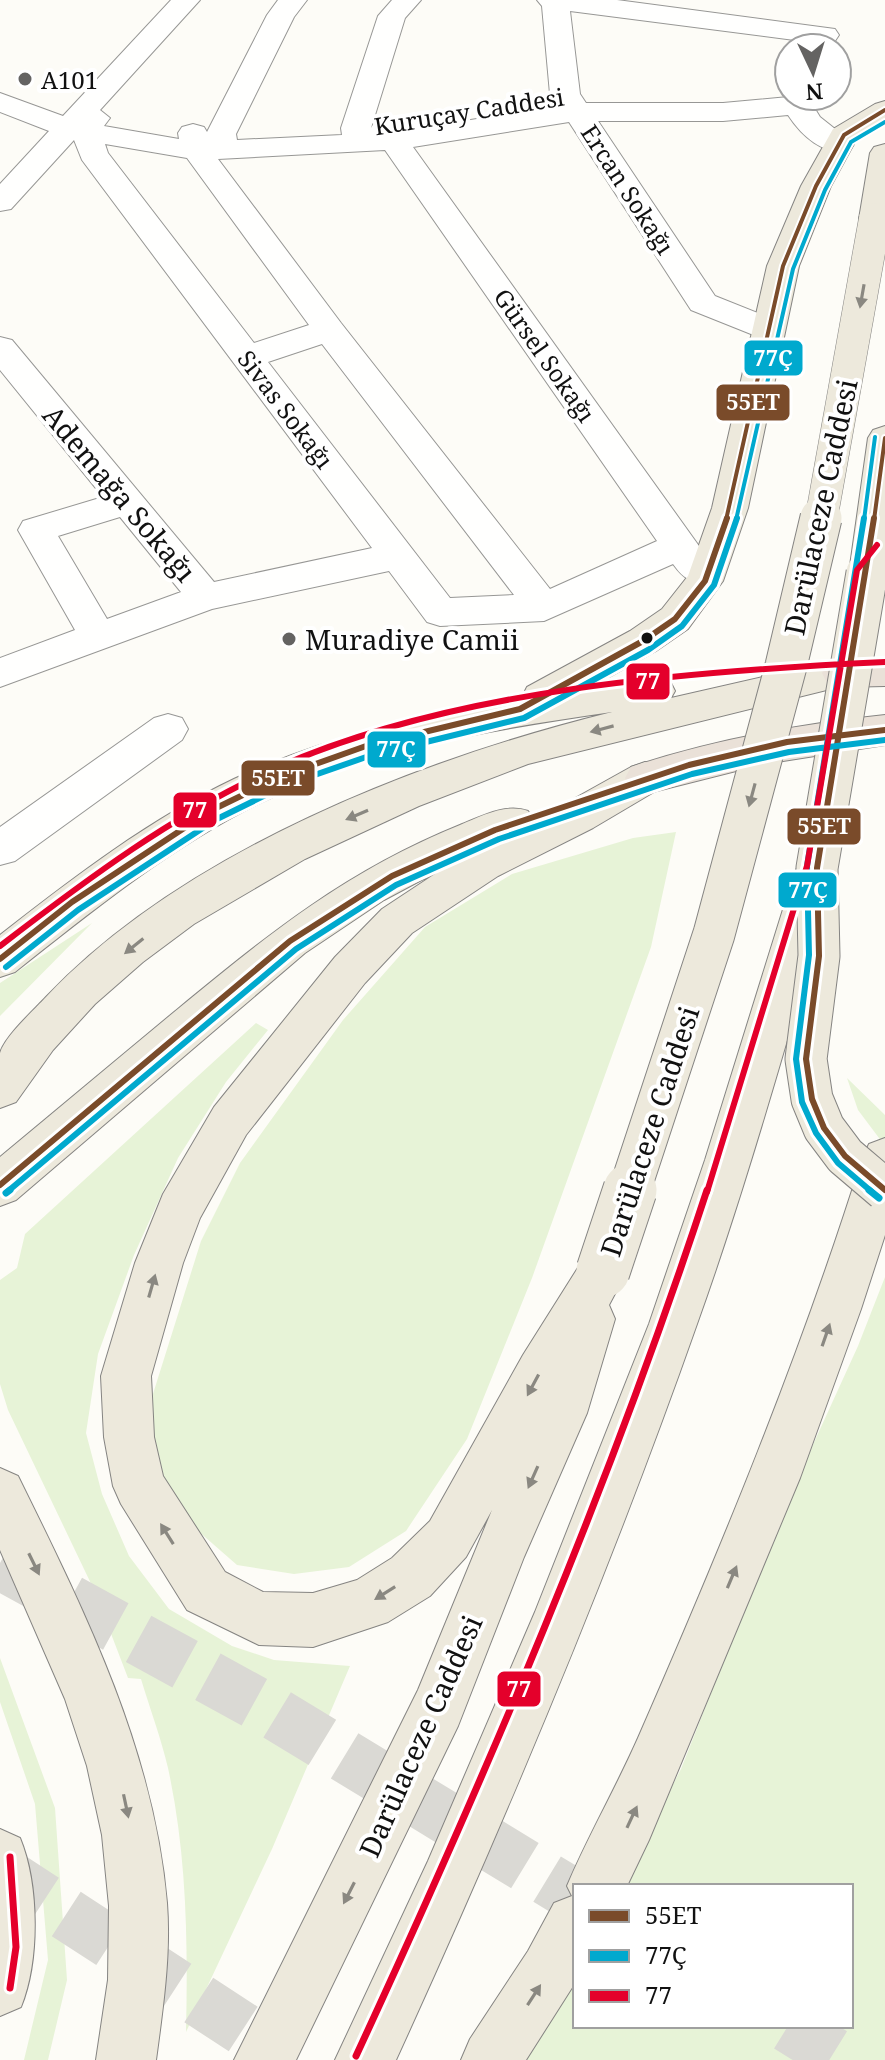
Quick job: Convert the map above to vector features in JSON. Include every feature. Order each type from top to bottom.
[{"type":"highway","points":[[841,673],[885,672]]},
{"type":"highway","points":[[645,778],[729,754],[815,737],[885,730]]},
{"type":"main road","points":[[520,709],[643,641],[675,619],[705,581],[730,508],[783,266],[816,186],[844,135],[885,110]]},
{"type":"main road","name":"Darülaceze Caddesi","points":[[264,2060],[439,1707],[501,1549],[562,1413],[603,1271],[714,934],[786,666],[826,498],[885,153]]},
{"type":"main road","name":"Darülaceze Caddesi","points":[[365,2060],[454,1867],[552,1635],[673,1324],[728,1160],[817,868],[876,562],[885,438]]},
{"type":"main road","points":[[0,959],[72,902],[210,811],[282,776],[366,746],[520,709],[690,686],[841,673]]},
{"type":"main road","points":[[0,1088],[23,1051],[109,966],[190,905],[270,857],[423,788],[538,746],[841,673]]},
{"type":"main road","points":[[603,1271],[540,1372],[448,1539],[411,1577],[369,1603],[313,1620],[259,1618],[206,1591],[139,1486],[129,1437],[126,1376],[159,1263],[180,1209],[230,1121],[350,970],[397,921],[483,864],[579,817],[645,778]]},
{"type":"main road","points":[[0,1185],[290,941],[339,904],[405,867],[473,836],[645,778]]},
{"type":"main road","points":[[817,868],[819,956],[806,1059],[812,1099],[824,1128],[845,1156],[885,1190]]},
{"type":"main road","points":[[597,1884],[674,1725],[782,1459],[868,1216],[885,1159]]},
{"type":"main road","points":[[0,1494],[65,1627],[100,1716],[127,1813],[133,1840],[139,1907],[138,1969],[126,2060]]},
{"type":"main road","points":[[0,1858],[6,1947],[0,1986]]},
{"type":"main road","points":[[491,2060],[549,1972],[573,1928]]},
{"type":"street","points":[[0,202],[81,123],[186,0]]},
{"type":"street","points":[[209,142],[281,15],[293,0]]},
{"type":"street","points":[[374,135],[392,16],[407,0]]},
{"type":"street","points":[[553,0],[825,32]]},
{"type":"street","name":"Ercan Sokağı","points":[[553,0],[571,103],[703,303],[768,329]]},
{"type":"street","points":[[0,93],[81,123]]},
{"type":"street","points":[[0,102],[81,123],[209,142],[374,135],[571,103],[723,112],[773,104]]},
{"type":"street","points":[[802,112],[803,119],[816,131],[839,144]]},
{"type":"street","name":"Sivas Sokağı","points":[[81,123],[93,154],[440,612],[544,607]]},
{"type":"street","name":"Gürsel Sokağı","points":[[374,135],[705,581]]},
{"type":"street","points":[[209,142],[329,330],[544,607],[679,546]]},
{"type":"street","points":[[247,357],[329,330]]},
{"type":"street","name":"Ademağa Sokağı","points":[[7,369],[128,502],[206,597],[398,556]]},
{"type":"street","points":[[97,635],[36,530],[128,502]]},
{"type":"street","points":[[0,673],[206,597]]},
{"type":"street","points":[[0,849],[168,729]]},
{"type":"green space","points":[[676,832],[651,947],[532,1278],[467,1439],[406,1531],[349,1567],[294,1574],[237,1565],[197,1530],[154,1471],[147,1413],[201,1241],[240,1163],[343,1020],[425,927],[512,874],[633,838]]},
{"type":"green space","points":[[92,923],[0,1016],[0,983]]},
{"type":"green space","points":[[256,1023],[268,1030],[226,1082],[178,1158],[134,1255],[98,1354],[86,1433],[102,1494],[129,1556],[169,1609],[232,1646],[274,1660],[350,1666],[272,1849],[186,2032],[185,1900],[179,1834],[168,1768],[141,1679],[128,1678],[95,1592],[8,1410],[0,1384],[0,1280],[17,1268],[25,1234]]},
{"type":"green space","points":[[847,1078],[885,1115],[885,1146],[858,1110]]},
{"type":"green space","points":[[885,1277],[885,2060],[520,2060],[573,1973],[573,2028],[853,2028],[853,1884],[621,1884],[681,1769],[785,1506],[858,1346]]},
{"type":"green space","points":[[0,1658],[55,1808],[67,1980],[48,2060],[24,2060],[48,1960],[35,1804],[0,1702]]},
{"type":"tunnel","points":[[0,1563],[274,1713],[573,1895]]},
{"type":"tunnel","points":[[0,1871],[291,2060]]},
{"type":"tunnel","points":[[791,2028],[843,2060]]},
{"type":"transit line","name":"55ET","points":[[0,959],[72,902],[210,811],[282,776],[366,746],[520,709],[643,641],[675,619],[705,581],[730,508],[783,266],[816,186],[844,135],[885,110]]},
{"type":"transit line","name":"77Ç","points":[[6,967],[78,910],[215,820],[286,785],[369,756],[524,718],[648,650],[682,626],[714,585],[739,511],[793,269],[825,190],[851,142],[885,122]]},
{"type":"transit line","name":"77Ç","points":[[875,437],[857,572],[807,866],[809,955],[796,1059],[802,1102],[816,1133],[838,1163],[879,1198]]},
{"type":"transit line","name":"55ET","points":[[885,438],[867,573],[817,868],[819,956],[806,1059],[812,1099],[824,1128],[845,1156],[885,1190]]},
{"type":"transit line","name":"77","points":[[356,2056],[439,1877],[549,1617],[664,1321],[807,866],[857,570],[877,545]]},
{"type":"transit line","name":"77","points":[[0,946],[98,873],[201,806],[274,769],[350,740],[468,709],[589,689],[737,672],[885,662]]},
{"type":"transit line","name":"55ET","points":[[0,1185],[290,941],[392,876],[495,830],[689,765],[787,742],[885,730]]},
{"type":"transit line","name":"77Ç","points":[[6,1193],[296,949],[396,885],[499,839],[692,774],[789,752],[885,740]]},
{"type":"transit line","name":"77","points":[[10,1857],[16,1947],[10,1988]]},
{"type":"place","name":"A101","points":[[25,79]]},
{"type":"place","name":"Muradiye Camii","points":[[289,639]]}]
